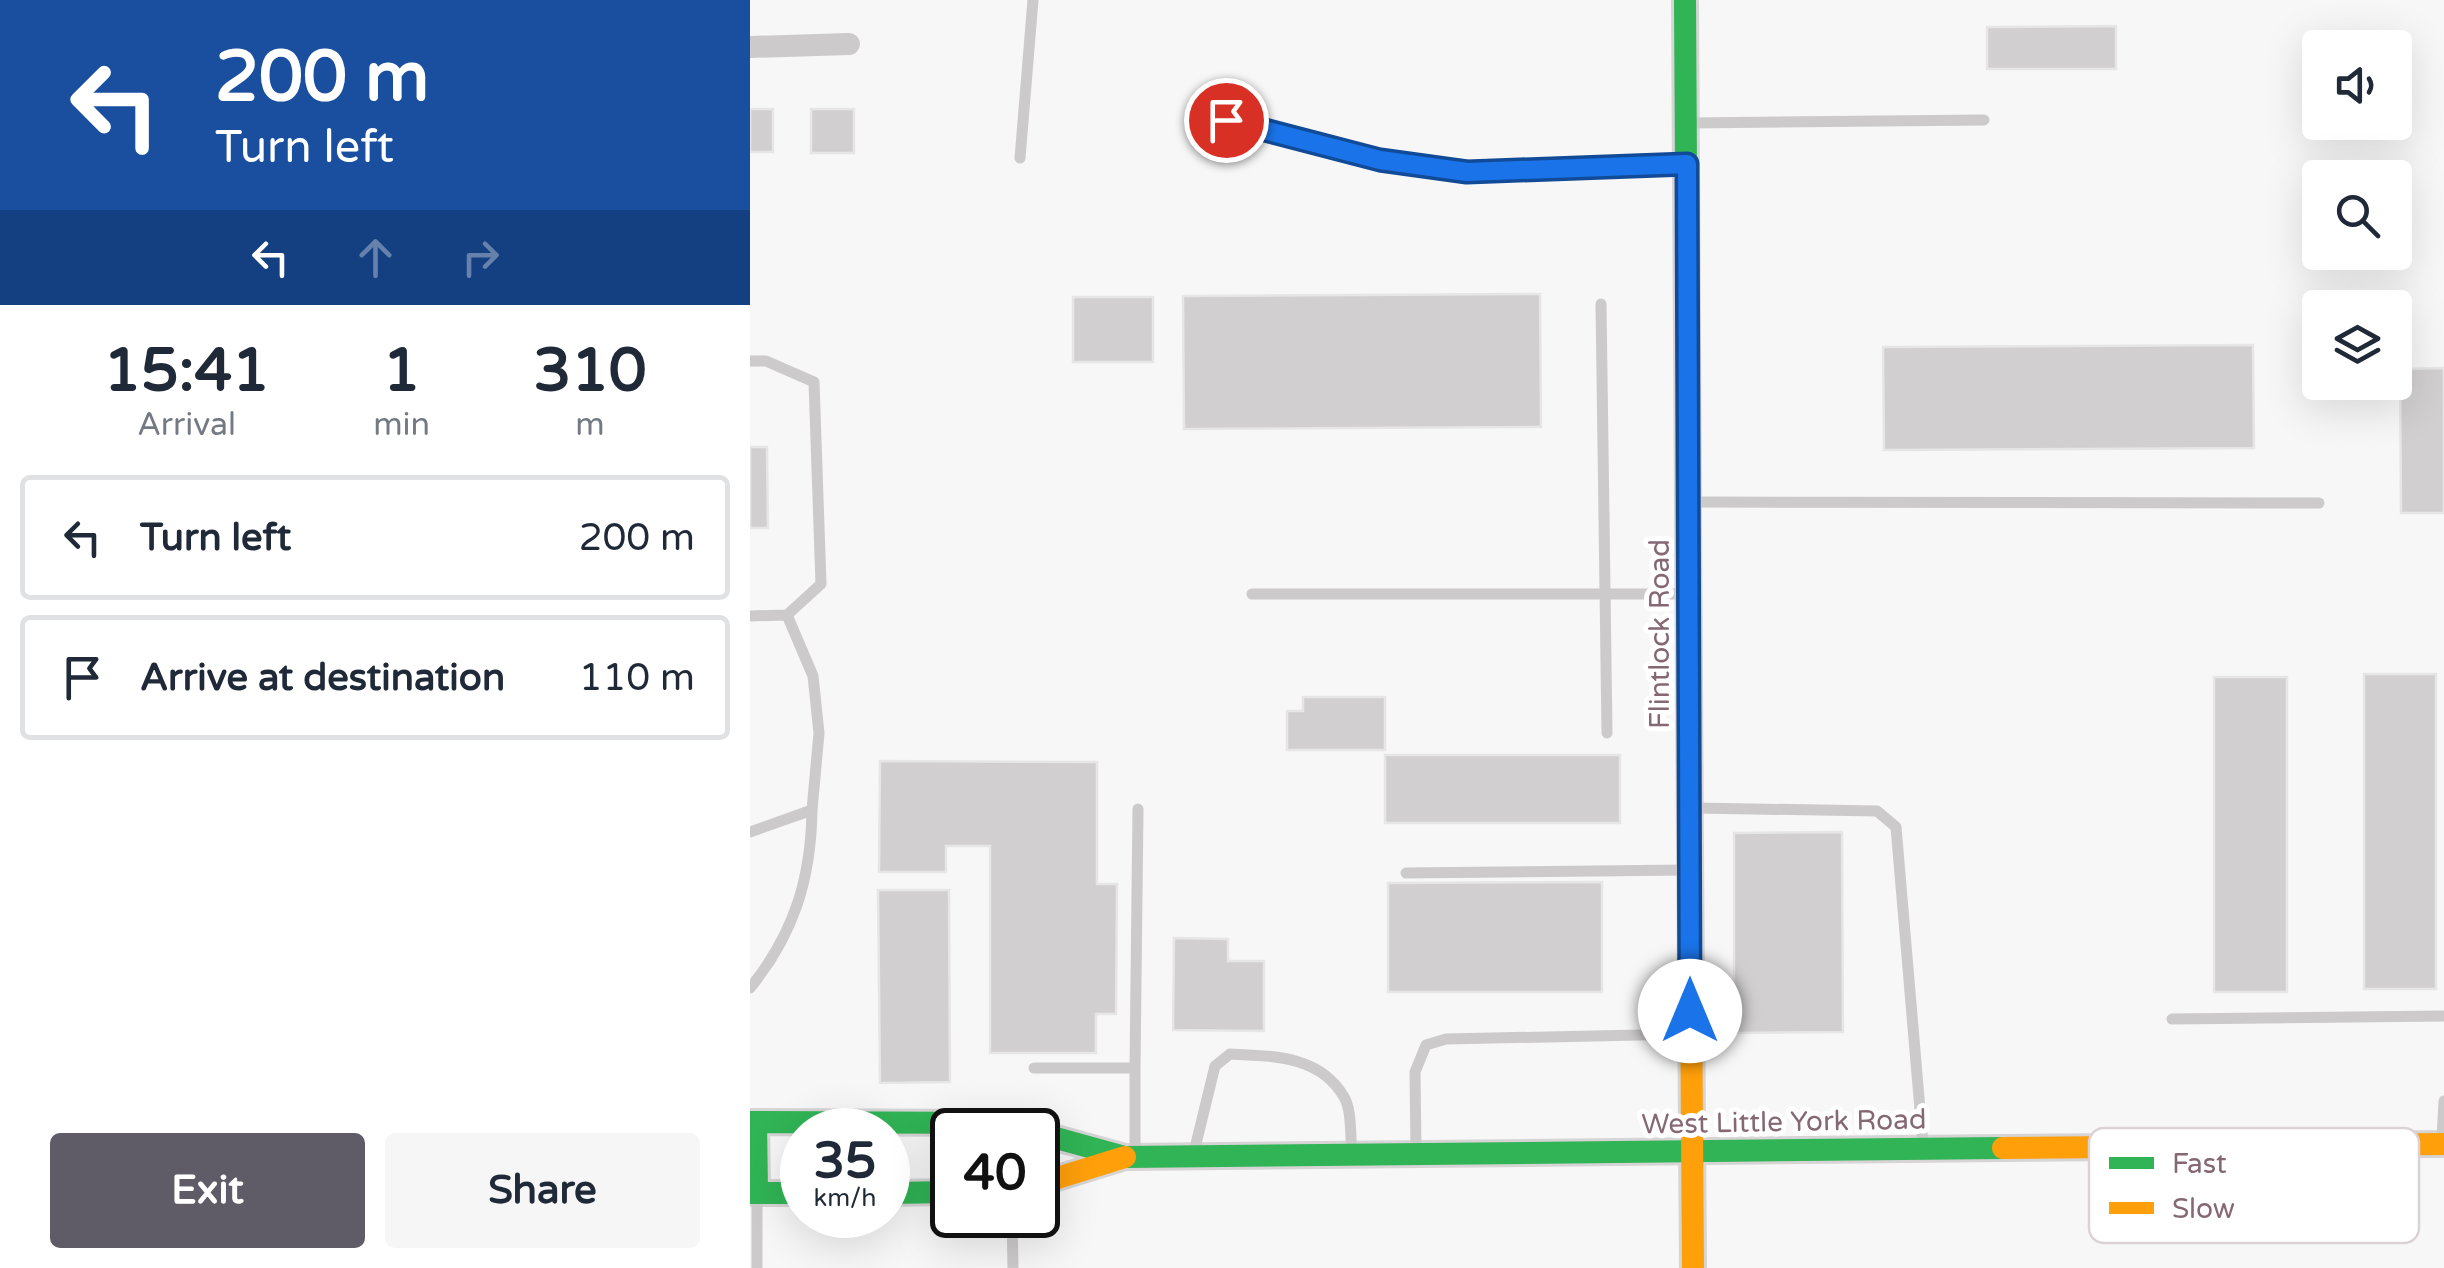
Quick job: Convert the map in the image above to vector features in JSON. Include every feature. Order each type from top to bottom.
[{"type":"main road","name":"Flintlock Road","points":[[1685,0],[1693,1268]]},
{"type":"main road","points":[[780,1193],[753,1193],[753,1122],[930,1123]]},
{"type":"main road","name":"West Little York Road","points":[[1060,1139],[1130,1157],[2089,1148]]},
{"type":"main road","name":"West Little York Road","points":[[1060,1178],[1130,1157]]},
{"type":"street","points":[[750,47],[850,44]]},
{"type":"lane","points":[[1020,158],[1032,0]]},
{"type":"lane","points":[[1226,120],[1380,160],[1467,172],[1687,164]]},
{"type":"lane","points":[[1686,123],[1984,120]]},
{"type":"lane","points":[[1601,304],[1608,734]]},
{"type":"lane","points":[[750,362],[766,361],[814,382],[821,584],[787,615],[750,616]]},
{"type":"lane","points":[[1689,502],[2319,503]]},
{"type":"lane","points":[[1252,594],[1690,594]]},
{"type":"lane","points":[[750,988],[774,958],[801,901],[811,858],[818,732],[813,676],[787,615]]},
{"type":"lane","points":[[1690,808],[1877,810],[1896,827],[1924,1150]]},
{"type":"lane","points":[[1130,1157],[1138,809]]},
{"type":"lane","points":[[750,832],[812,810]]},
{"type":"lane","points":[[1406,873],[1690,870]]},
{"type":"lane","points":[[2172,1019],[2444,1016]]},
{"type":"lane","points":[[1416,1156],[1415,1072],[1426,1045],[1446,1039],[1690,1034]]},
{"type":"lane","points":[[1193,1157],[1215,1066],[1230,1054],[1286,1056],[1322,1073],[1346,1099],[1352,1156]]},
{"type":"lane","points":[[1034,1068],[1135,1068]]},
{"type":"lane","points":[[2443,1144],[2444,1100]]},
{"type":"lane","points":[[753,1193],[758,1268]]},
{"type":"lane","points":[[1012,1238],[1013,1268]]},
{"type":"building","points":[[2116,26],[2116,69],[1987,69],[1987,27]]},
{"type":"building","points":[[750,109],[773,109],[773,152],[750,152]]},
{"type":"building","points":[[811,109],[854,109],[854,153],[811,153]]},
{"type":"building","points":[[1540,294],[1541,427],[1184,429],[1183,296]]},
{"type":"building","points":[[1073,297],[1153,297],[1153,362],[1073,362]]},
{"type":"building","points":[[2253,345],[2254,448],[1884,450],[1883,347]]},
{"type":"building","points":[[2444,368],[2444,513],[2401,513],[2400,400],[2412,400],[2412,369]]},
{"type":"building","points":[[750,447],[767,447],[768,528],[750,528]]},
{"type":"building","points":[[2364,674],[2436,674],[2436,989],[2364,989]]},
{"type":"building","points":[[2214,677],[2287,677],[2287,992],[2214,992]]},
{"type":"building","points":[[1303,697],[1385,697],[1385,750],[1287,750],[1287,711],[1303,711]]},
{"type":"building","points":[[1385,755],[1620,755],[1620,823],[1385,823]]},
{"type":"building","points":[[880,761],[1097,762],[1097,884],[1117,884],[1116,1014],[1096,1014],[1096,1053],[990,1053],[990,846],[946,846],[946,872],[879,872]]},
{"type":"building","points":[[1842,832],[1843,1032],[1734,1033],[1734,833]]},
{"type":"building","points":[[1602,882],[1602,992],[1388,992],[1388,883]]},
{"type":"building","points":[[878,890],[949,890],[950,1082],[880,1083]]},
{"type":"building","points":[[1174,938],[1228,939],[1228,961],[1264,961],[1264,1031],[1173,1030]]},
{"type":"traffic: fast","points":[[1685,0],[1690,850]]},
{"type":"traffic: fast","points":[[750,1122],[930,1123]]},
{"type":"traffic: fast","points":[[756,1122],[757,1193]]},
{"type":"traffic: fast","points":[[1060,1139],[1125,1157],[2003,1148]]},
{"type":"traffic: fast","points":[[910,1193],[930,1192]]},
{"type":"traffic: fast","points":[[750,1193],[780,1193]]},
{"type":"traffic: slow","points":[[1690,850],[1693,1268]]},
{"type":"traffic: slow","points":[[2419,1144],[2444,1144]]},
{"type":"traffic: slow","points":[[2003,1148],[2089,1147]]},
{"type":"traffic: slow","points":[[1060,1177],[1125,1157]]},
{"type":"route","points":[[1226,120],[1380,160],[1467,172],[1687,164],[1690,1011]]}]
